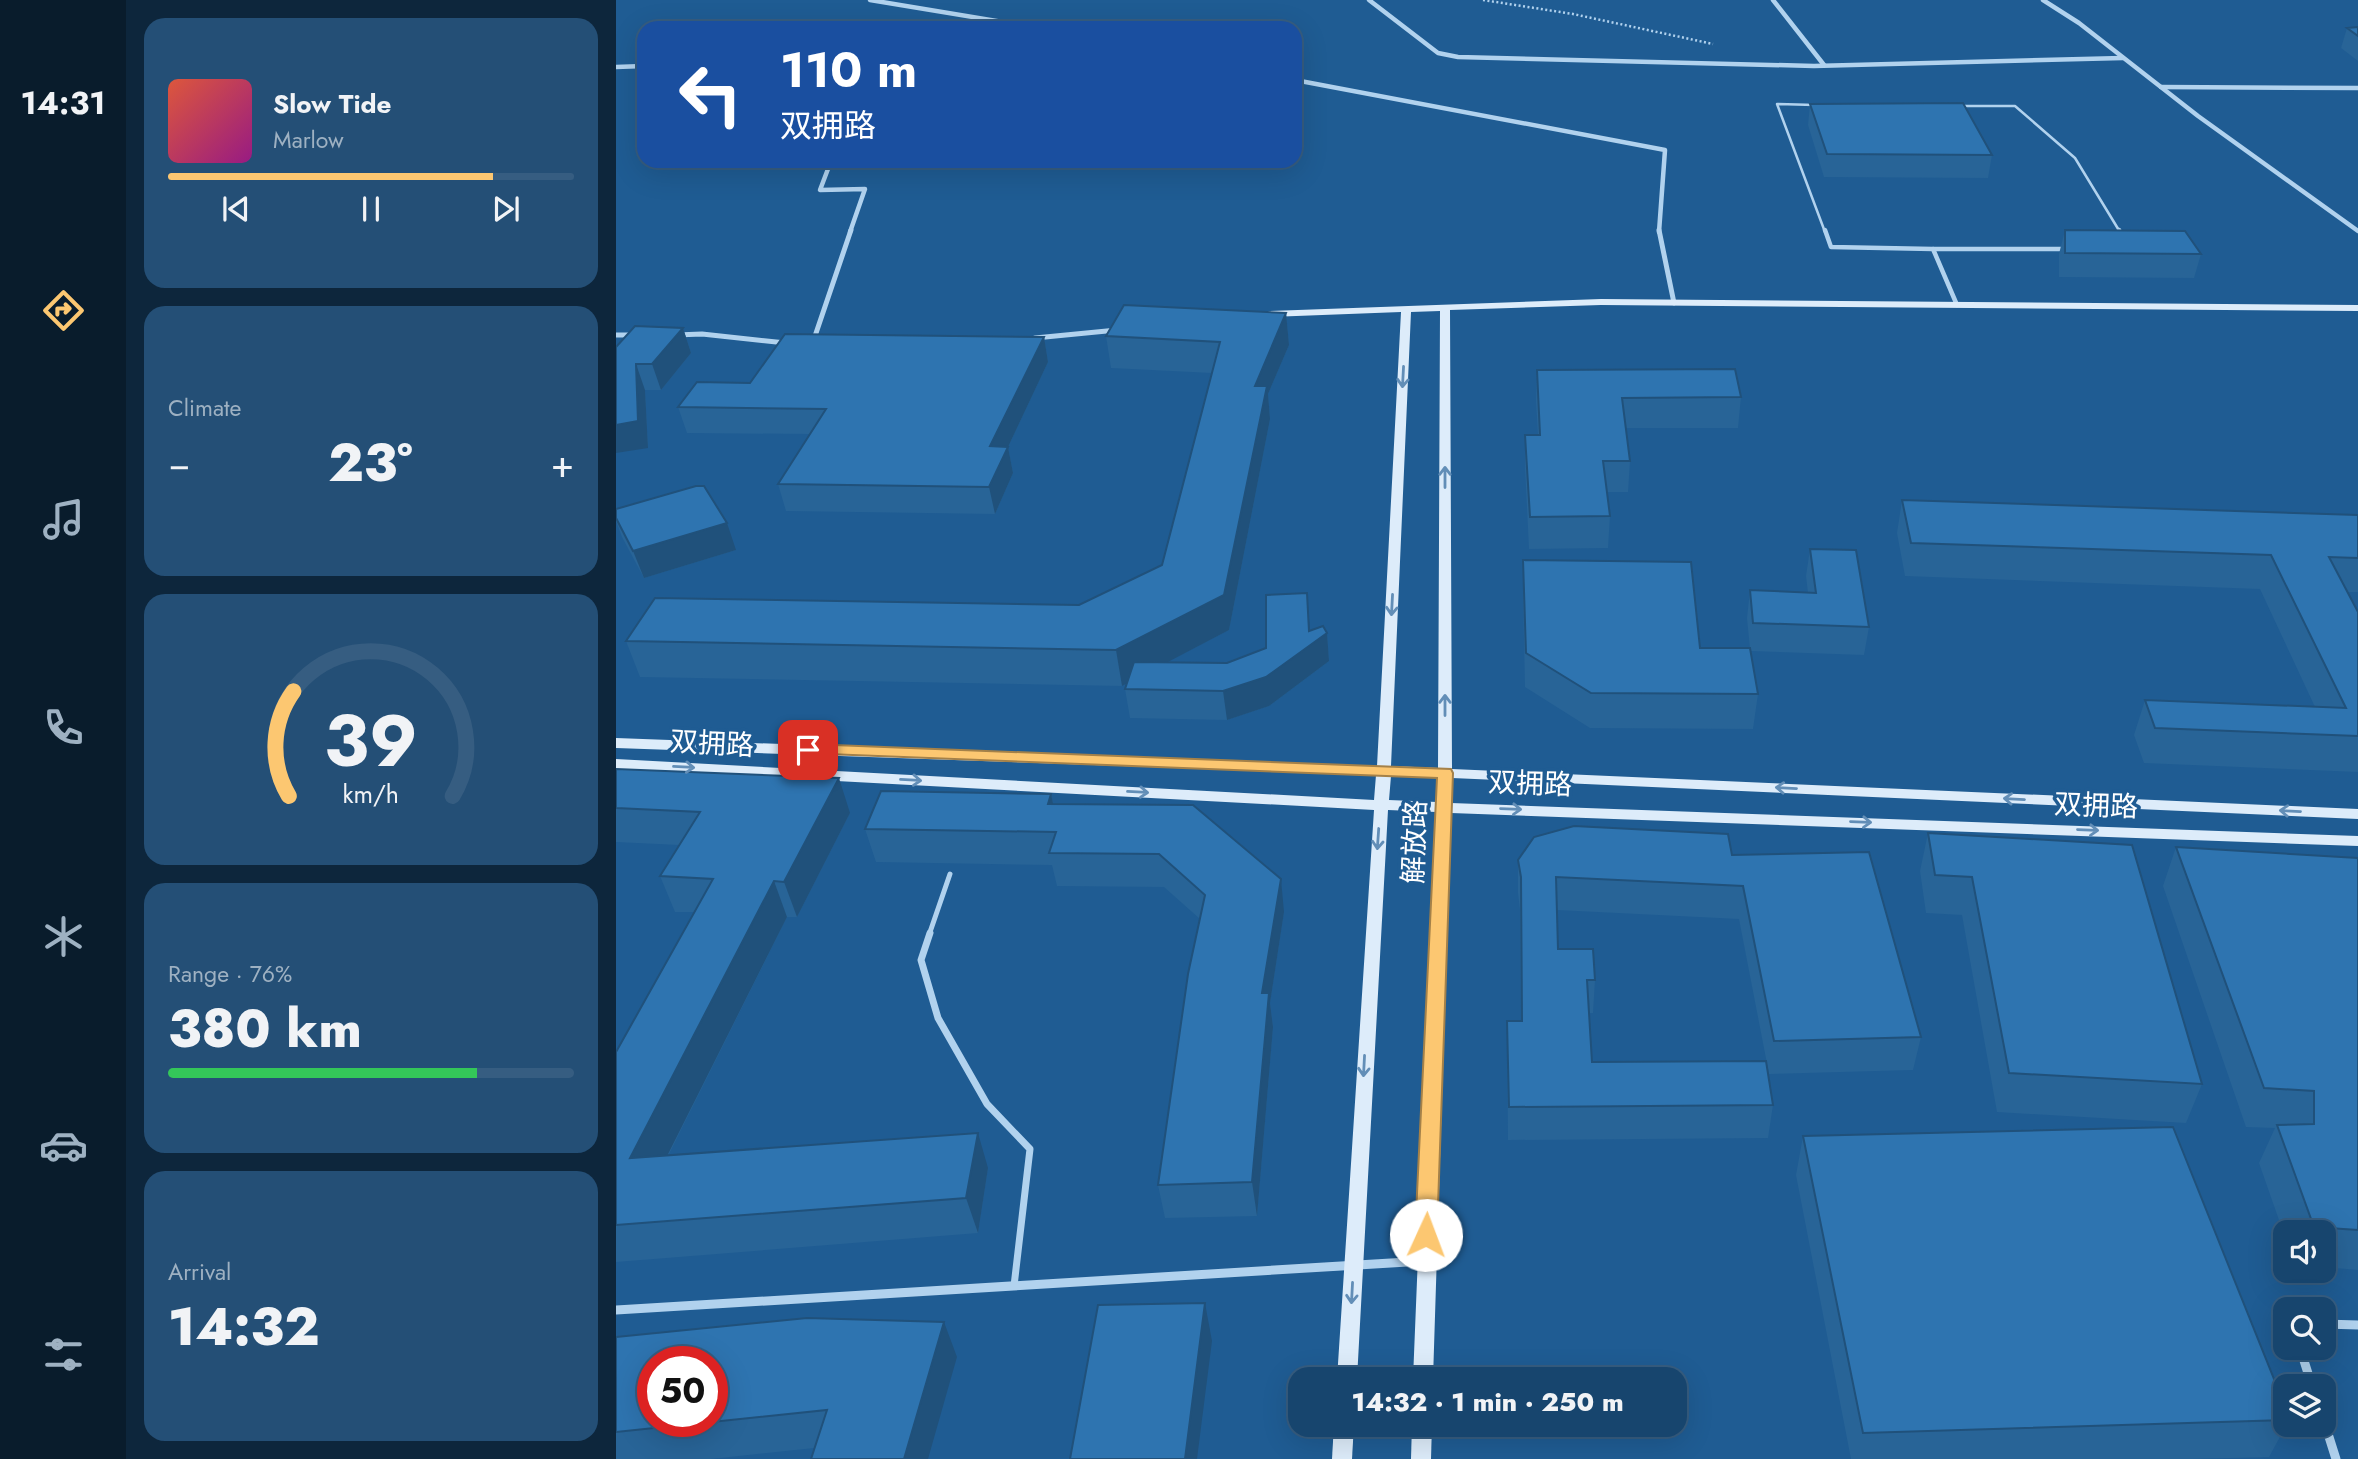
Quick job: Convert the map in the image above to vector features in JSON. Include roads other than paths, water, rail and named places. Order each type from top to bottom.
[{"type":"main road","points":[[1267,314],[1674,303],[2358,308]]},
{"type":"main road","name":"解放路","points":[[1423,1367],[1445,773],[1445,308]]},
{"type":"main road","name":"解放路","points":[[1348,1367],[1384,771],[1406,309]]},
{"type":"main road","name":"双拥路","points":[[616,743],[1445,773],[2358,814]]},
{"type":"main road","name":"双拥路","points":[[616,764],[986,790],[2358,841]]},
{"type":"main road","points":[[1342,1459],[1343,1437]]},
{"type":"main road","points":[[1421,1459],[1422,1437]]},
{"type":"street","points":[[870,0],[997,21]]},
{"type":"street","points":[[1369,0],[1438,53],[1458,57],[1824,65],[2123,58]]},
{"type":"street","points":[[1773,0],[1824,65]]},
{"type":"street","points":[[2043,0],[2358,231]]},
{"type":"street","points":[[616,67],[637,66]]},
{"type":"street","points":[[1302,81],[1665,150],[1659,236],[1674,303]]},
{"type":"street","points":[[2160,87],[2358,88]]},
{"type":"street","points":[[824,346],[811,346],[865,189],[820,190],[828,168]]},
{"type":"street","points":[[1033,339],[1125,329]]},
{"type":"street","points":[[665,335],[702,334],[798,344]]},
{"type":"street","points":[[616,335],[640,335]]},
{"type":"street","points":[[616,1310],[1425,1261]]},
{"type":"street","points":[[2336,1324],[2358,1325]]},
{"type":"street","points":[[2329,1437],[2336,1459]]},
{"type":"lane","points":[[1816,105],[1777,104],[1831,247],[2077,249]]},
{"type":"lane","points":[[1949,106],[2015,106],[2075,158],[2123,237]]},
{"type":"lane","points":[[1933,249],[1957,305]]},
{"type":"lane","points":[[950,874],[921,960],[938,1018],[987,1104],[1030,1149],[1014,1286]]}]
